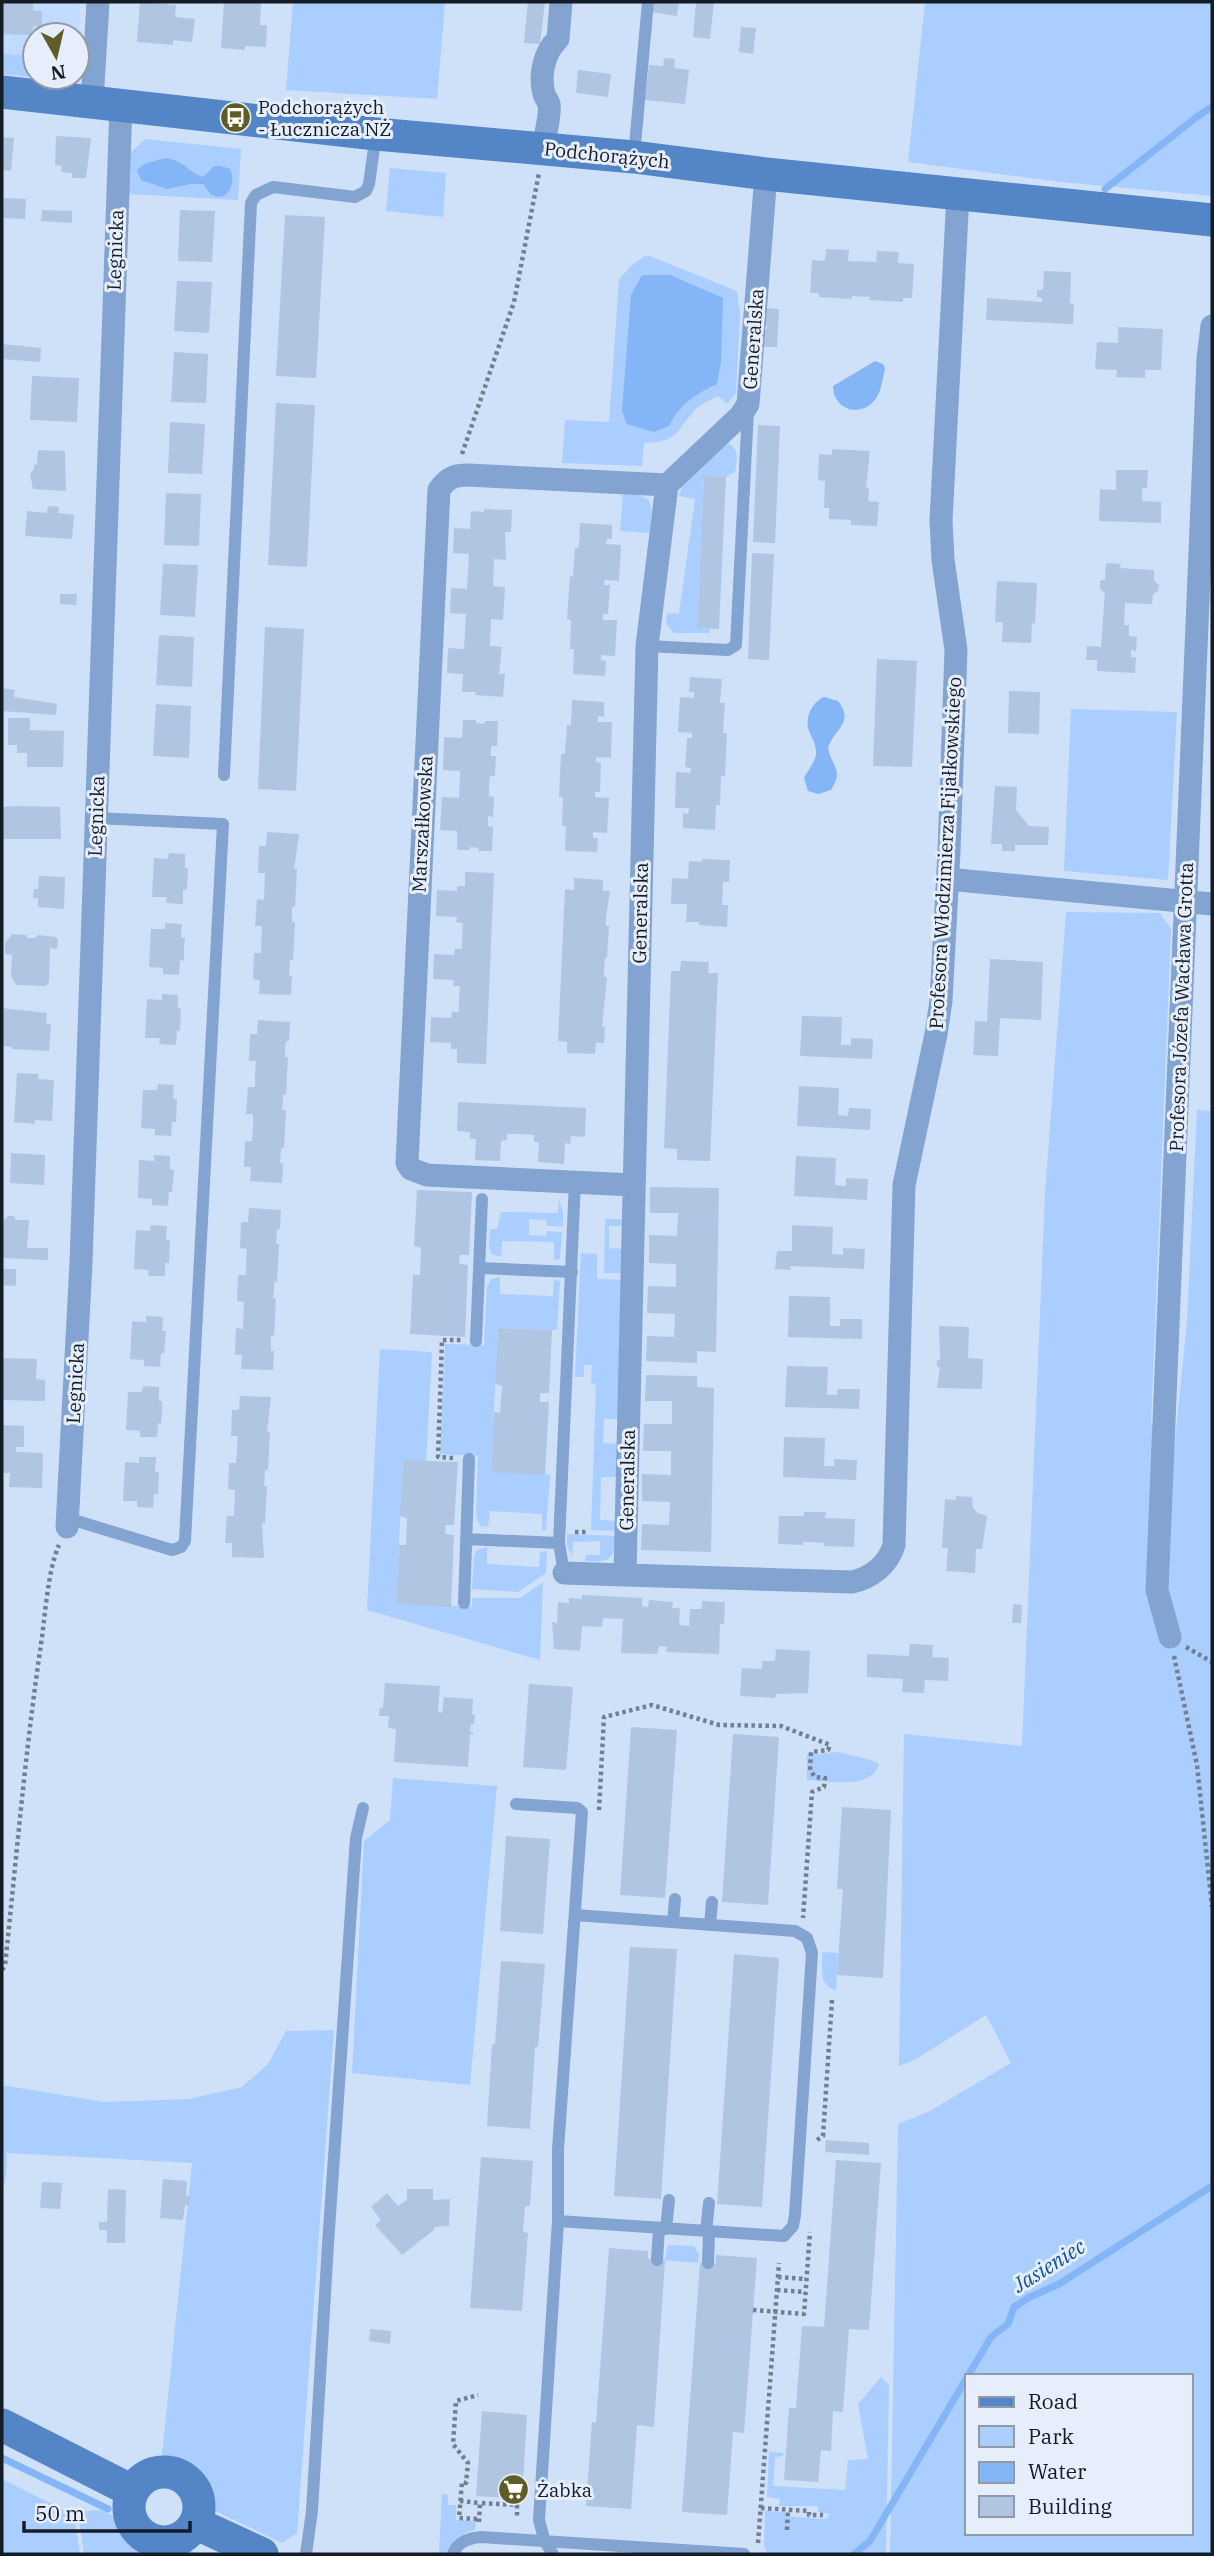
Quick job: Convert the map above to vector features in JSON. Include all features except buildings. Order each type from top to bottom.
[{"type":"street","name":"Legnicka","points":[[67,1523],[81,1263],[96,818],[107,103],[99,2]]},
{"type":"street","points":[[543,148],[549,104],[544,97],[543,85],[545,56],[548,48],[558,38],[561,2]]},
{"type":"street","name":"Podchorążych","points":[[2,92],[376,134],[634,157],[766,174],[1212,220]]},
{"type":"street","name":"Generalska","points":[[625,1575],[648,646],[667,485],[741,415],[748,404],[766,174]]},
{"type":"street","name":"Profesora Włodzimierza Fijałkowskiego","points":[[625,1575],[852,1582],[863,1580],[873,1573],[892,1552],[904,1185],[941,1001],[947,879],[956,650],[942,552],[941,521],[958,194]]},
{"type":"street","name":"Profesora Józefa Wacława Grotta","points":[[1170,1637],[1157,1590],[1208,359],[1212,326]]},
{"type":"street","points":[[454,475],[667,485]]},
{"type":"street","name":"Marszałkowska","points":[[454,475],[444,481],[439,489],[406,1157],[411,1169],[427,1175],[633,1185]]},
{"type":"street","points":[[947,879],[1212,904]]},
{"type":"street","points":[[564,1573],[625,1575]]},
{"type":"street","points":[[2,2425],[132,2491]]},
{"type":"street","points":[[171,2472],[179,2475],[187,2481],[197,2496],[199,2514],[195,2523],[180,2539],[169,2542],[148,2539],[132,2524],[128,2513],[132,2491],[152,2474],[171,2472]]},
{"type":"street","points":[[195,2523],[262,2554]]},
{"type":"lane","points":[[634,157],[648,2]]},
{"type":"lane","points":[[224,775],[251,204],[256,195],[273,187],[355,197],[362,195],[369,184],[376,134]]},
{"type":"lane","points":[[648,646],[728,650],[736,645],[748,404]]},
{"type":"lane","points":[[67,1523],[172,1550],[181,1547],[185,1541],[223,824],[96,818]]},
{"type":"lane","points":[[564,1573],[559,1543],[575,1181]]},
{"type":"lane","points":[[476,1341],[482,1199]]},
{"type":"lane","points":[[479,1268],[572,1272]]},
{"type":"lane","points":[[464,1603],[469,1459]]},
{"type":"lane","points":[[466,1539],[559,1543]]},
{"type":"lane","points":[[516,1804],[577,1808],[582,1812],[558,2149],[558,2221],[538,2520],[552,2554]]},
{"type":"lane","points":[[306,2554],[312,2511],[328,2231],[355,1852],[363,1808]]},
{"type":"lane","points":[[673,1922],[674,1899]]},
{"type":"lane","points":[[710,1924],[712,1902]]},
{"type":"lane","points":[[558,2221],[784,2236],[793,2226],[812,1952],[807,1938],[786,1930],[575,1915]]},
{"type":"lane","points":[[657,2260],[669,2200]]},
{"type":"lane","points":[[708,2263],[709,2203]]},
{"type":"lane","points":[[453,2554],[465,2540],[478,2537],[744,2554]]},
{"type":"path","points":[[454,475],[514,302],[543,148]]},
{"type":"path","points":[[469,1459],[438,1457],[442,1339],[476,1341]]},
{"type":"path","points":[[2,1970],[5,1966],[27,1743],[52,1573],[57,1549],[67,1523]]},
{"type":"path","points":[[1170,1637],[1212,1662]]},
{"type":"path","points":[[1170,1637],[1197,1765],[1212,1907]]},
{"type":"path","points":[[599,1816],[604,1717],[652,1704],[719,1725],[781,1726],[830,1745],[828,1750],[811,1752],[810,1770],[815,1777],[825,1778],[824,1787],[812,1792],[802,1934]]},
{"type":"path","points":[[762,2554],[758,2542],[779,2263]]},
{"type":"path","points":[[778,2277],[806,2279]]},
{"type":"path","points":[[777,2290],[806,2292]]},
{"type":"path","points":[[478,2395],[456,2401],[453,2444],[468,2463],[466,2483],[462,2482],[459,2518],[491,2520]]},
{"type":"path","points":[[460,2501],[517,2505],[518,2518]]},
{"type":"path","points":[[478,2537],[480,2503]]},
{"type":"path","points":[[760,2508],[809,2511],[809,2515],[823,2515]]},
{"type":"path","points":[[787,2530],[788,2510]]},
{"type":"shaded area","points":[[2,2],[80,2],[79,21],[21,21],[21,55],[2,54]]},
{"type":"green space","points":[[293,2],[445,2],[437,99],[286,90]]},
{"type":"green space","points":[[925,2],[1212,2],[1212,196],[1061,182],[908,162]]},
{"type":"green space","points":[[2,54],[21,55],[21,76],[2,74]]},
{"type":"green space","points":[[145,139],[241,149],[238,200],[128,194],[129,154]]},
{"type":"green space","points":[[390,168],[446,173],[443,217],[386,211]]},
{"type":"green space","points":[[647,255],[737,291],[740,314],[736,393],[727,404],[718,396],[698,407],[672,437],[644,443],[642,466],[562,463],[565,420],[609,422],[619,279],[633,264]]},
{"type":"green space","points":[[728,443],[736,452],[735,472],[726,477],[704,476],[697,628],[710,629],[710,633],[674,633],[666,624],[667,613],[679,614],[695,499],[679,496],[684,482]]},
{"type":"green space","points":[[623,493],[642,496],[650,502],[649,533],[620,531]]},
{"type":"green space","points":[[1071,709],[1177,712],[1168,880],[1064,871]]},
{"type":"green space","points":[[1066,912],[1160,913],[1171,929],[1151,1422],[1171,1481],[1187,1321],[1197,1110],[1212,1111],[1212,2554],[890,2554],[898,2124],[928,2112],[1011,2063],[986,2015],[916,2059],[899,2066],[904,1734],[1022,1746],[1045,1194]]},
{"type":"green space","points":[[559,1199],[563,1226],[547,1226],[546,1220],[529,1219],[529,1235],[546,1236],[546,1231],[562,1232],[560,1259],[554,1260],[554,1242],[502,1241],[501,1257],[491,1254],[490,1229],[497,1229],[501,1212],[558,1213]]},
{"type":"green space","points":[[605,1219],[626,1219],[627,1226],[609,1226],[609,1248],[626,1249],[625,1273],[604,1273]]},
{"type":"green space","points":[[581,1253],[597,1254],[597,1279],[625,1280],[620,1419],[604,1419],[603,1443],[620,1444],[619,1477],[601,1477],[600,1520],[618,1521],[617,1531],[591,1530],[596,1386],[591,1382],[592,1365],[584,1365],[584,1377],[575,1377]]},
{"type":"green space","points":[[500,1277],[500,1294],[553,1296],[554,1280],[560,1281],[557,1330],[498,1328],[491,1471],[550,1475],[546,1530],[542,1530],[542,1514],[490,1511],[488,1527],[480,1526],[476,1515],[478,1456],[440,1454],[445,1344],[484,1345],[487,1287],[491,1279]]},
{"type":"green space","points":[[380,1349],[432,1352],[426,1461],[403,1460],[396,1603],[472,1607],[472,1598],[520,1598],[543,1582],[540,1660],[367,1610]]},
{"type":"green space","points":[[567,1534],[617,1536],[614,1551],[609,1558],[585,1561],[586,1555],[600,1555],[600,1541],[573,1542],[572,1556],[567,1546]]},
{"type":"green space","points":[[487,1547],[487,1564],[539,1567],[540,1552],[547,1551],[546,1573],[518,1592],[472,1589],[474,1556],[477,1550]]},
{"type":"green space","points":[[838,1752],[879,1764],[868,1778],[859,1781],[807,1780],[807,1755]]},
{"type":"green space","points":[[393,1778],[497,1786],[470,2085],[352,2073],[364,1841],[390,1820]]},
{"type":"green space","points":[[822,1952],[838,1953],[836,1991],[823,1979]]},
{"type":"green space","points":[[334,2030],[297,2533],[282,2543],[159,2484],[192,2163],[7,2153],[2,2196],[2,2085],[104,2102],[189,2099],[242,2087],[268,2064],[286,2031]]},
{"type":"green space","points":[[668,2245],[694,2246],[699,2254],[698,2263],[665,2260]]},
{"type":"green space","points":[[881,2377],[889,2385],[886,2554],[767,2554],[764,2545],[765,2511],[785,2512],[785,2516],[826,2519],[830,2514],[818,2512],[818,2506],[779,2506],[780,2499],[767,2497],[769,2452],[783,2453],[783,2456],[775,2457],[773,2486],[845,2490],[848,2460],[868,2459],[858,2404]]},
{"type":"green space","points":[[2,2479],[74,2515],[80,2554],[2,2554]]},
{"type":"green space","points":[[442,2494],[448,2495],[448,2505],[456,2505],[456,2520],[476,2521],[475,2530],[457,2538],[446,2554],[439,2554]]},
{"type":"green space","points":[[100,2510],[198,2554],[84,2554],[78,2512]]},
{"type":"water","points":[[166,158],[202,177],[216,166],[230,169],[232,185],[225,195],[220,197],[209,192],[204,184],[167,189],[141,180],[137,170],[144,164]]},
{"type":"water","points":[[642,275],[670,275],[723,298],[721,362],[717,384],[689,400],[669,426],[654,432],[627,424],[622,411],[631,295]]},
{"type":"water","points":[[875,361],[883,364],[885,368],[876,398],[861,409],[854,410],[842,405],[834,394],[833,386]]},
{"type":"water","points":[[824,697],[838,701],[843,709],[844,721],[828,748],[837,773],[835,783],[831,790],[818,794],[808,791],[804,778],[816,753],[809,731],[808,716],[816,703]]},
{"type":"waterway","points":[[1105,189],[1212,107]]},
{"type":"waterway","name":"Jasieniec","points":[[969,2374],[991,2337],[1008,2324],[1014,2307],[1059,2284],[1212,2186]]},
{"type":"waterway","name":"Jasieniec","points":[[854,2554],[870,2541],[965,2381]]},
{"type":"waterway","points":[[2,2458],[108,2509]]},
{"type":"place","name":"Podchorążych - Łucznicza NŻ","points":[[235,118]]},
{"type":"place","name":"Żabka","points":[[514,2490]]}]
